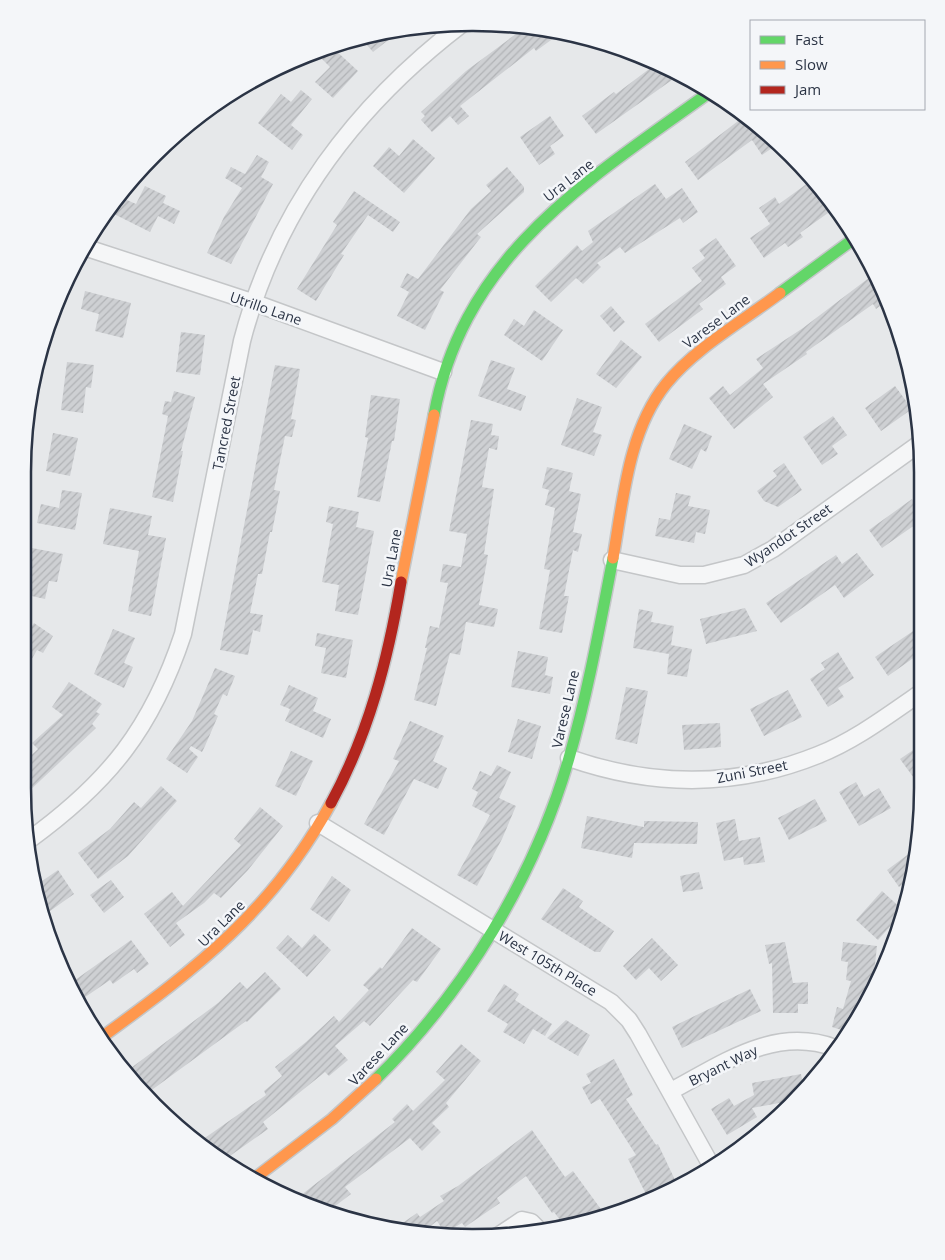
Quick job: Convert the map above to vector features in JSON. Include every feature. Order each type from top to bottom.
[{"type":"street","name":"Tancred Street","points":[[34,836],[72,808],[119,759],[157,701],[171,672],[183,634],[242,341],[252,302],[289,220],[322,166],[349,130],[396,79],[453,32]]},
{"type":"street","name":"Ura Lane","points":[[107,1034],[182,979],[210,956],[248,919],[272,892],[318,823],[356,751],[371,712],[394,622],[425,452],[443,372],[481,293],[519,244],[569,197],[704,97]]},
{"type":"street","name":"Varese Lane","points":[[260,1174],[329,1123],[387,1068],[427,1024],[492,929],[521,878],[553,807],[569,758],[589,674],[633,455],[646,416],[663,387],[689,360],[849,242]]},
{"type":"street","name":"Utrillo Lane","points":[[92,250],[252,302],[443,372]]},
{"type":"street","name":"Wyandot Street","points":[[612,560],[680,575],[704,575],[744,565],[773,549],[913,448]]},
{"type":"street","name":"Zuni Street","points":[[569,758],[587,764],[654,779],[703,780],[751,774],[818,756],[872,726],[914,697]]},
{"type":"street","name":"West 105th Place","points":[[318,823],[610,1002],[629,1020],[638,1034],[708,1160]]},
{"type":"street","name":"Bryant Way","points":[[671,1091],[745,1051],[766,1044],[810,1041],[830,1046]]},
{"type":"street","points":[[512,1227],[522,1220],[533,1224]]},
{"type":"building","points":[[516,34],[553,39],[536,51],[534,48],[460,106],[469,116],[458,125],[450,116],[432,132],[421,120],[425,116],[421,112],[466,71]]},
{"type":"building","points":[[389,39],[373,52],[366,44]]},
{"type":"building","points":[[338,53],[358,71],[333,98],[315,82],[330,67],[322,59]]},
{"type":"building","points":[[649,69],[673,79],[596,134],[582,116],[614,92],[616,94]]},
{"type":"building","points":[[301,90],[312,99],[291,125],[303,135],[292,150],[258,123],[281,94],[291,102]]},
{"type":"building","points":[[550,116],[564,136],[550,146],[555,154],[539,165],[520,137]]},
{"type":"building","points":[[737,119],[772,148],[762,155],[752,140],[698,180],[685,162],[738,121]]},
{"type":"building","points":[[413,139],[435,158],[404,193],[373,166],[389,147],[399,156]]},
{"type":"building","points":[[257,155],[269,162],[261,177],[273,184],[231,264],[207,253],[224,217],[242,188],[225,178],[231,167],[245,174]]},
{"type":"building","points":[[507,167],[524,187],[524,192],[477,234],[481,237],[440,290],[444,292],[425,330],[397,316],[409,292],[400,287],[407,273],[418,279],[471,209],[491,191],[486,185]]},
{"type":"building","points":[[655,184],[666,199],[682,188],[698,212],[683,223],[680,218],[625,253],[620,247],[597,263],[601,267],[583,284],[576,278],[551,302],[535,286],[577,245],[582,251],[593,242],[588,231]]},
{"type":"building","points":[[806,184],[829,212],[800,233],[803,237],[788,247],[785,243],[764,258],[750,238],[770,224],[759,208],[775,197],[779,204]]},
{"type":"building","points":[[145,186],[166,196],[163,203],[180,211],[174,224],[158,216],[150,232],[115,214],[126,200],[136,204]]},
{"type":"building","points":[[354,191],[400,222],[393,232],[368,215],[341,254],[344,255],[316,301],[297,289],[337,225],[333,222]]},
{"type":"building","points":[[716,238],[736,266],[721,277],[726,284],[699,304],[703,309],[659,342],[645,324],[702,281],[692,268],[705,258],[699,250]]},
{"type":"building","points":[[869,278],[881,306],[876,309],[873,304],[806,352],[807,354],[763,384],[773,397],[734,429],[709,398],[723,386],[730,395],[763,368],[756,359],[803,328]]},
{"type":"building","points":[[85,291],[131,303],[123,338],[95,331],[99,314],[81,309]]},
{"type":"building","points":[[611,306],[625,322],[614,332],[600,316]]},
{"type":"building","points":[[534,310],[563,330],[542,361],[504,335],[514,319],[524,326]]},
{"type":"building","points":[[181,332],[205,335],[200,375],[176,372]]},
{"type":"building","points":[[621,340],[642,357],[616,388],[596,374]]},
{"type":"building","points":[[491,360],[515,368],[507,389],[526,396],[521,411],[478,396]]},
{"type":"building","points":[[67,362],[94,365],[91,388],[86,387],[83,413],[61,410]]},
{"type":"building","points":[[275,365],[300,369],[291,419],[296,420],[292,437],[285,436],[274,490],[280,491],[272,532],[270,532],[262,574],[258,574],[250,613],[263,615],[260,632],[253,630],[248,655],[220,650]]},
{"type":"building","points":[[895,386],[908,404],[909,411],[881,431],[865,408]]},
{"type":"building","points":[[174,391],[195,397],[181,451],[183,451],[173,502],[152,497],[168,416],[162,414],[165,401],[171,402]]},
{"type":"building","points":[[371,395],[400,399],[394,441],[392,441],[380,502],[357,497],[368,438],[365,437]]},
{"type":"building","points":[[577,398],[602,407],[593,432],[602,435],[594,456],[561,445]]},
{"type":"building","points":[[833,416],[847,435],[832,446],[838,454],[822,465],[803,437]]},
{"type":"building","points":[[471,420],[493,424],[491,435],[499,436],[497,450],[489,448],[482,487],[494,489],[484,554],[488,555],[479,605],[498,609],[494,627],[466,622],[460,655],[450,653],[436,706],[414,700],[427,648],[425,648],[430,626],[439,628],[448,583],[440,582],[443,564],[461,567],[467,534],[449,531]]},
{"type":"building","points":[[684,424],[712,436],[706,452],[701,449],[692,469],[669,459]]},
{"type":"building","points":[[53,433],[78,438],[70,476],[46,471]]},
{"type":"building","points":[[784,463],[802,490],[778,507],[764,501],[757,491],[777,476],[773,471]]},
{"type":"building","points":[[547,467],[573,473],[569,491],[581,494],[573,532],[582,534],[578,552],[573,550],[564,596],[569,596],[562,633],[539,629],[550,570],[544,569],[555,508],[545,505],[549,490],[542,488]]},
{"type":"building","points":[[62,490],[82,493],[75,530],[37,523],[41,504],[59,508]]},
{"type":"building","points":[[676,493],[691,496],[688,506],[710,510],[705,534],[696,532],[694,543],[655,536],[659,518],[670,520]]},
{"type":"building","points":[[912,499],[914,502],[914,526],[882,548],[869,530]]},
{"type":"building","points":[[329,506],[359,512],[356,527],[374,531],[358,615],[335,611],[339,585],[322,582],[333,524],[326,522]]},
{"type":"building","points":[[110,508],[152,516],[148,535],[166,538],[151,616],[128,611],[139,551],[103,544]]},
{"type":"building","points":[[32,548],[63,554],[57,582],[49,581],[45,599],[31,596]]},
{"type":"building","points":[[857,553],[874,575],[844,598],[835,585],[781,623],[766,603],[836,555],[842,564]]},
{"type":"building","points":[[745,608],[757,631],[706,644],[700,619]]},
{"type":"building","points":[[639,609],[653,612],[651,622],[674,626],[671,645],[692,649],[687,677],[667,674],[669,654],[633,648]]},
{"type":"building","points":[[34,623],[53,636],[43,653],[37,650],[31,660],[31,627]]},
{"type":"building","points":[[113,629],[135,638],[124,663],[133,667],[124,688],[94,674]]},
{"type":"building","points":[[914,630],[914,658],[888,676],[875,657]]},
{"type":"building","points":[[317,633],[353,640],[346,678],[321,673],[326,648],[315,646]]},
{"type":"building","points":[[518,651],[548,657],[545,675],[553,677],[550,694],[511,687]]},
{"type":"building","points":[[838,652],[854,678],[838,688],[844,697],[828,707],[810,679],[825,669],[821,663]]},
{"type":"building","points":[[215,668],[235,676],[227,696],[223,694],[214,714],[218,716],[202,752],[191,746],[189,749],[198,757],[187,773],[166,759],[192,721]]},
{"type":"building","points":[[69,682],[102,704],[96,712],[100,714],[92,724],[96,728],[31,789],[31,756],[38,749],[32,743],[63,715],[52,707]]},
{"type":"building","points":[[289,685],[318,698],[313,711],[331,719],[323,738],[285,721],[290,709],[280,705]]},
{"type":"building","points":[[626,687],[648,691],[637,744],[615,739]]},
{"type":"building","points":[[788,690],[802,717],[764,736],[750,709]]},
{"type":"building","points":[[518,719],[541,726],[532,759],[508,752]]},
{"type":"building","points":[[410,721],[444,736],[433,761],[447,768],[438,789],[414,779],[384,835],[364,824],[399,761],[393,759]]},
{"type":"building","points":[[720,723],[721,747],[684,750],[682,725]]},
{"type":"building","points":[[914,749],[914,778],[900,759]]},
{"type":"building","points":[[291,751],[313,761],[296,796],[275,786]]},
{"type":"building","points":[[497,765],[511,772],[499,798],[516,806],[502,839],[477,886],[457,875],[490,815],[472,806],[478,792],[472,789],[480,771],[491,776]]},
{"type":"building","points":[[856,782],[864,797],[879,788],[891,808],[859,826],[839,792]]},
{"type":"building","points":[[161,786],[177,801],[128,856],[98,879],[78,853],[110,829],[134,802],[141,808]]},
{"type":"building","points":[[815,799],[827,821],[789,840],[778,818]]},
{"type":"building","points":[[260,807],[283,826],[248,870],[221,898],[214,893],[204,903],[176,923],[185,935],[170,947],[144,914],[172,892],[183,906],[241,845],[234,839]]},
{"type":"building","points":[[587,816],[644,827],[644,821],[698,822],[697,844],[634,843],[632,858],[581,848]]},
{"type":"building","points":[[735,819],[739,841],[760,837],[765,862],[744,865],[743,857],[724,861],[716,823]]},
{"type":"building","points":[[908,854],[903,884],[899,887],[887,870]]},
{"type":"building","points":[[58,870],[74,894],[49,912],[42,881]]},
{"type":"building","points":[[699,872],[703,889],[683,892],[680,876]]},
{"type":"building","points":[[332,876],[351,890],[329,922],[310,909]]},
{"type":"building","points":[[111,880],[124,897],[104,913],[90,895]]},
{"type":"building","points":[[563,888],[583,901],[579,907],[614,931],[600,952],[595,952],[541,919]]},
{"type":"building","points":[[882,891],[898,905],[891,925],[878,940],[856,920]]},
{"type":"building","points":[[412,928],[441,949],[417,982],[413,980],[370,1026],[364,1021],[335,1046],[348,1060],[329,1076],[325,1072],[263,1122],[268,1129],[230,1156],[204,1138],[266,1095],[264,1091],[282,1076],[275,1067],[334,1016],[339,1022],[369,990],[363,985],[380,967],[382,969]]},
{"type":"building","points":[[314,934],[331,950],[307,977],[276,948],[288,935],[302,948]]},
{"type":"building","points":[[652,938],[678,965],[661,981],[649,968],[636,980],[623,966]]},
{"type":"building","points":[[131,940],[149,964],[137,973],[134,969],[113,984],[110,980],[85,998],[76,980]]},
{"type":"building","points":[[785,942],[793,983],[808,982],[808,1004],[798,1004],[798,1013],[773,1013],[772,963],[769,964],[765,945]]},
{"type":"building","points":[[843,942],[877,946],[875,968],[855,1008],[841,1030],[832,1027],[837,1007],[843,1009],[851,981],[846,980],[848,962],[841,961]]},
{"type":"building","points":[[265,972],[281,989],[247,1022],[152,1090],[132,1067],[218,1003],[240,982],[247,989]]},
{"type":"building","points":[[504,984],[519,994],[515,1000],[552,1024],[545,1036],[533,1029],[524,1044],[503,1032],[508,1024],[487,1011]]},
{"type":"building","points":[[750,989],[761,1011],[682,1048],[672,1027]]},
{"type":"building","points":[[566,1020],[590,1035],[578,1056],[547,1038]]},
{"type":"building","points":[[461,1044],[481,1061],[446,1103],[449,1107],[432,1123],[441,1132],[422,1151],[410,1138],[345,1187],[351,1194],[335,1206],[302,1194],[395,1122],[392,1119],[407,1104],[413,1111],[445,1080],[436,1072]]},
{"type":"building","points":[[614,1059],[633,1095],[626,1099],[656,1145],[658,1144],[675,1179],[645,1193],[628,1159],[636,1155],[600,1099],[591,1104],[582,1087],[591,1083],[586,1074]]},
{"type":"building","points":[[801,1074],[802,1080],[782,1102],[752,1108],[757,1117],[727,1135],[711,1109],[729,1098],[734,1106],[754,1095],[752,1083]]},
{"type":"building","points":[[532,1130],[565,1177],[573,1171],[601,1209],[560,1220],[554,1212],[552,1213],[526,1176],[497,1198],[500,1203],[465,1227],[462,1223],[453,1228],[441,1228],[437,1221],[430,1227],[403,1223],[417,1213],[420,1217],[444,1201],[440,1196],[458,1186]]},
{"type":"traffic: fast","points":[[434,415],[449,359],[472,309],[502,266],[537,226],[577,191],[619,157],[703,97]]},
{"type":"traffic: fast","points":[[780,293],[849,242]]},
{"type":"traffic: fast","points":[[376,1079],[408,1045],[467,971],[493,931],[537,846],[555,802],[576,733],[613,558]]},
{"type":"traffic: slow","points":[[613,558],[629,467],[643,423],[653,403],[666,384],[691,359],[780,293]]},
{"type":"traffic: slow","points":[[401,582],[434,415]]},
{"type":"traffic: slow","points":[[106,1034],[170,986],[231,934],[285,875],[309,841],[331,803]]},
{"type":"traffic: slow","points":[[260,1174],[332,1119],[376,1079]]},
{"type":"traffic: jam","points":[[331,803],[356,750],[375,695],[390,639],[401,582]]}]
